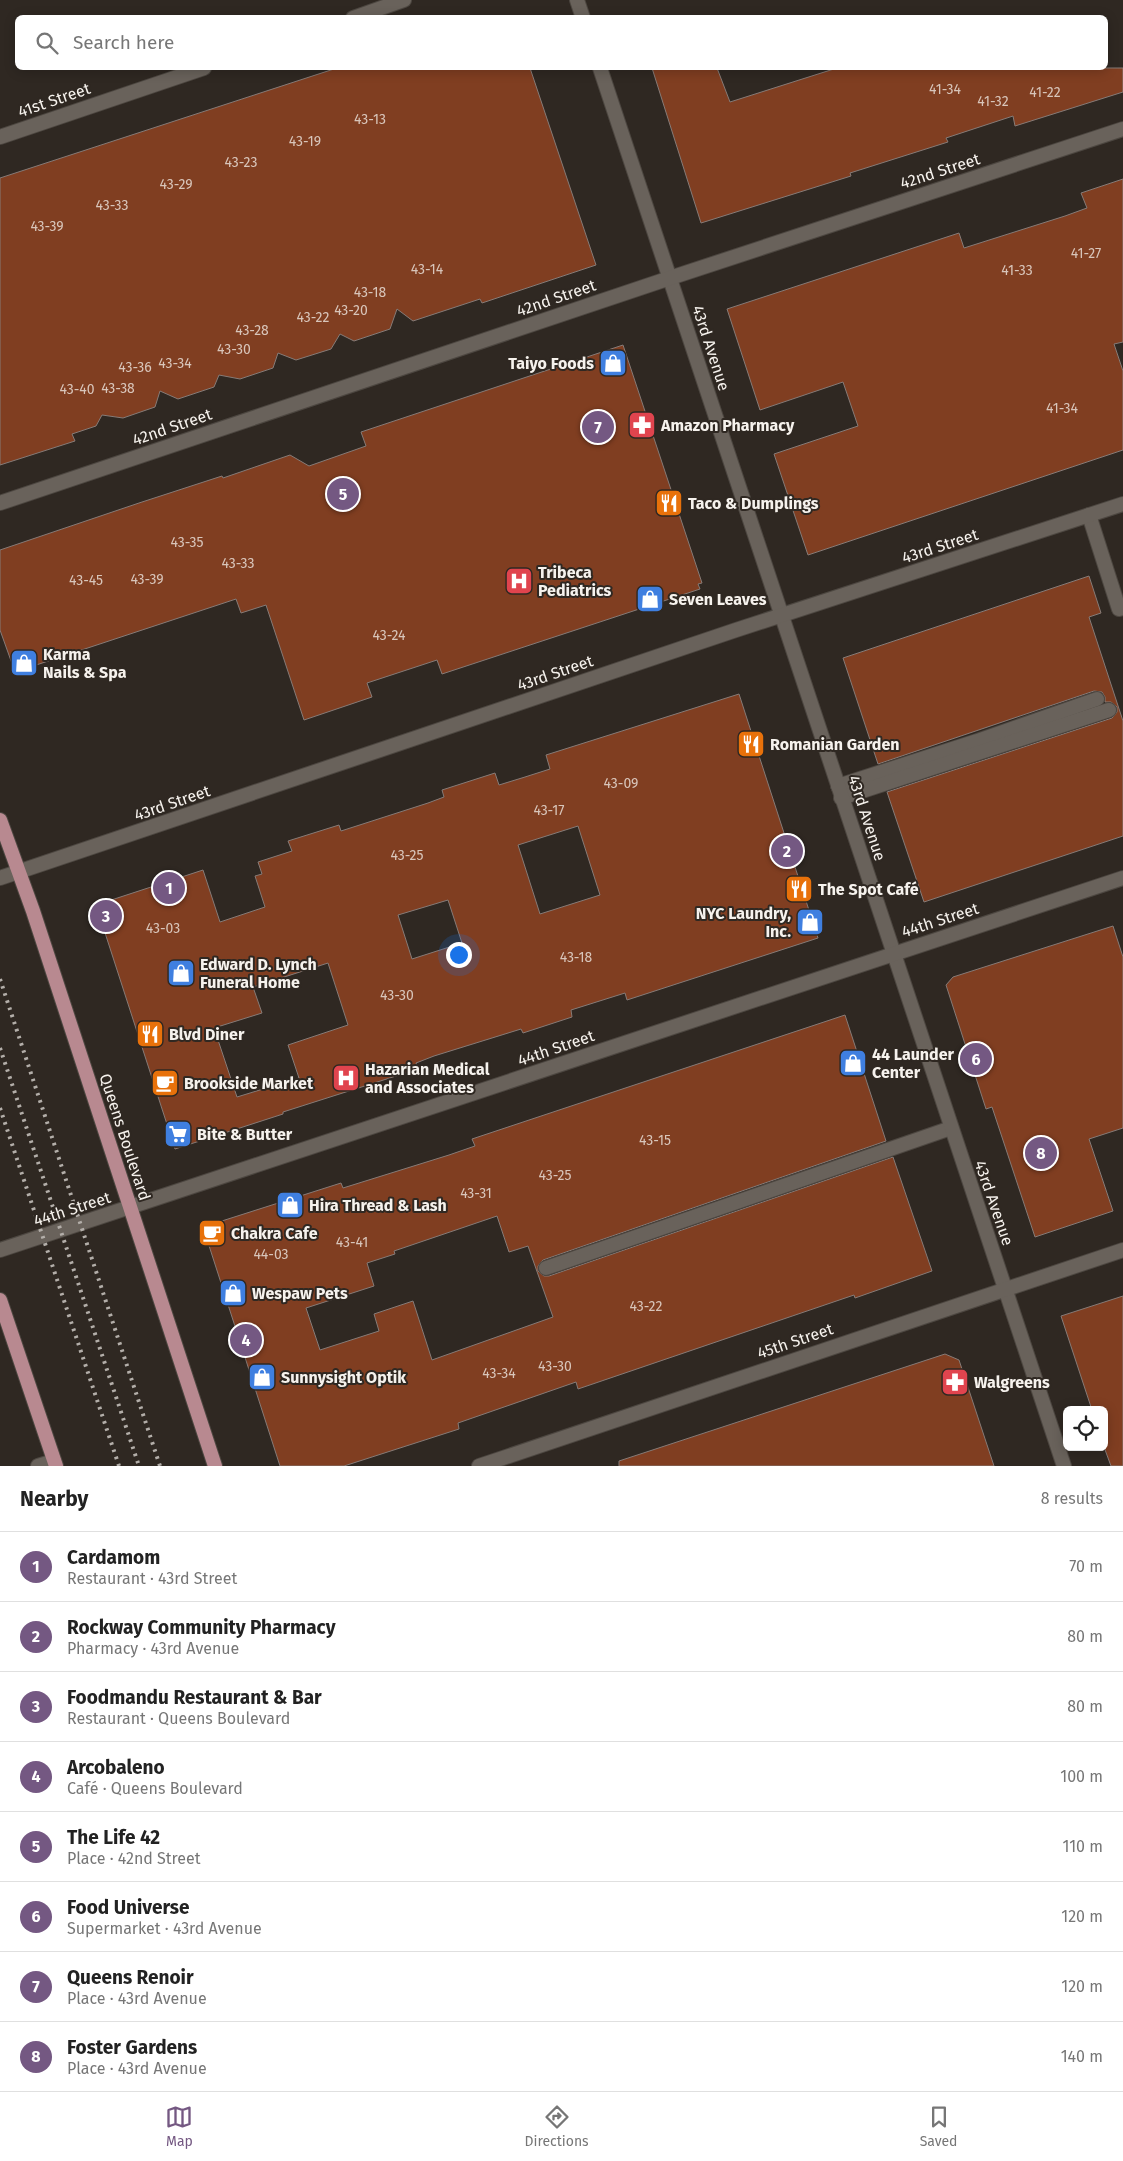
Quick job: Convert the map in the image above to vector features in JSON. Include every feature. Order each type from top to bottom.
[{"type":"main road","name":"Queens Boulevard","points":[[0,820],[19,872],[216,1466]]},
{"type":"main road","points":[[0,1300],[55,1464]]},
{"type":"street","points":[[361,15],[404,0]]},
{"type":"street","points":[[577,0],[582,15]]},
{"type":"street","name":"41st Street","points":[[0,137],[198,70]]},
{"type":"street","name":"43rd Avenue","points":[[601,70],[892,954],[1064,1466]]},
{"type":"street","name":"42nd Street","points":[[0,503],[670,278],[1123,129]]},
{"type":"street","name":"43rd Street","points":[[0,878],[781,616],[1123,504]]},
{"type":"street","points":[[1089,515],[1119,609],[1123,608]]},
{"type":"street","points":[[840,792],[1097,699]]},
{"type":"street","points":[[840,792],[1109,710]]},
{"type":"street","name":"44th Street","points":[[0,1250],[130,1209],[1123,878]]},
{"type":"street","points":[[546,1268],[951,1128]]},
{"type":"street","name":"45th Street","points":[[479,1466],[1123,1250]]},
{"type":"street","points":[[38,1466],[55,1464]]},
{"type":"building","points":[[1108,68],[1123,68],[1123,92],[1015,126],[1013,116],[946,138],[948,142],[850,173],[851,176],[701,223],[653,70],[718,70],[730,102],[831,70],[1108,70]]},
{"type":"building","points":[[331,70],[531,70],[596,265],[482,303],[480,299],[413,321],[397,309],[390,329],[354,341],[340,334],[331,349],[296,360],[278,353],[273,368],[240,379],[219,375],[214,387],[178,399],[160,391],[155,407],[123,418],[102,415],[96,426],[72,434],[75,441],[0,465],[0,178]]},
{"type":"building","points":[[1123,179],[1123,342],[1114,344],[1123,371],[1123,450],[808,555],[774,454],[858,426],[843,382],[760,410],[727,309],[959,233],[964,248],[1065,216],[1087,208],[1081,193]]},
{"type":"building","points":[[623,345],[702,583],[698,584],[700,589],[442,674],[437,660],[367,683],[372,697],[304,720],[266,605],[241,613],[236,599],[15,672],[0,630],[0,550],[290,455],[309,466],[366,446],[361,432]]},
{"type":"building","points":[[1089,576],[1101,613],[1089,617],[1123,721],[1123,836],[924,902],[887,792],[1112,718],[1117,712],[1117,707],[1111,702],[1105,702],[1102,692],[1094,691],[878,764],[843,658]]},
{"type":"building","points":[[739,694],[818,938],[627,1000],[625,993],[571,1010],[572,1017],[523,1033],[521,1029],[434,1056],[416,1063],[418,1069],[175,1149],[96,905],[203,870],[220,922],[265,907],[255,876],[262,874],[258,862],[292,851],[288,841],[339,825],[341,831],[428,803],[444,797],[442,790],[495,773],[499,785],[550,769],[546,755]],"holes":[[[578,826],[600,895],[540,914],[518,845]],[[448,900],[462,943],[412,959],[398,915]],[[328,963],[348,1025],[288,1045],[299,1078],[237,1097],[214,1028],[262,1013],[253,987]]]},
{"type":"building","points":[[1113,926],[1123,957],[1123,1128],[1089,1139],[1113,1211],[1035,1237],[992,1107],[986,1109],[946,985],[953,977]]},
{"type":"building","points":[[845,1015],[886,1141],[543,1260],[538,1266],[538,1271],[544,1276],[549,1276],[893,1157],[932,1271],[855,1298],[854,1295],[578,1389],[576,1382],[458,1423],[459,1429],[344,1466],[280,1466],[203,1227],[341,1183],[343,1188],[449,1155],[475,1146],[472,1139]],"holes":[[[497,1216],[509,1252],[528,1246],[553,1317],[432,1360],[413,1301],[374,1314],[379,1331],[320,1350],[306,1308],[374,1286],[367,1263],[395,1254],[394,1251]]]},
{"type":"building","points":[[1123,1296],[1123,1466],[1111,1466],[1105,1451],[1108,1451],[1108,1406],[1091,1406],[1061,1316]]},
{"type":"building","points":[[945,1354],[959,1360],[994,1466],[619,1466],[619,1461]]},
{"type":"railway","points":[[0,979],[160,1466]]},
{"type":"railway","points":[[0,1048],[139,1466]]},
{"type":"railway","points":[[0,1108],[119,1466]]},
{"type":"place","name":"Taiyo Foods","points":[[613,363]]},
{"type":"place","name":"Amazon Pharmacy","points":[[642,425]]},
{"type":"place","name":"Queens Renoir","points":[[598,427]]},
{"type":"place","name":"The Life 42","points":[[343,494]]},
{"type":"place","name":"Taco & Dumplings","points":[[669,503]]},
{"type":"place","name":"Tribeca Pediatrics","points":[[519,581]]},
{"type":"place","name":"Seven Leaves","points":[[650,599]]},
{"type":"place","name":"Karma Nails & Spa","points":[[24,663]]},
{"type":"place","name":"Romanian Garden","points":[[751,744]]},
{"type":"place","name":"Rockway Community Pharmacy","points":[[787,851]]},
{"type":"place","name":"Cardamom","points":[[169,888]]},
{"type":"place","name":"The Spot Café","points":[[799,889]]},
{"type":"place","name":"Foodmandu Restaurant & Bar","points":[[106,916]]},
{"type":"place","name":"NYC Laundry, Inc.","points":[[810,922]]},
{"type":"place","name":"Edward D. Lynch Funeral Home","points":[[181,973]]},
{"type":"place","name":"Blvd Diner","points":[[150,1034]]},
{"type":"place","name":"Food Universe","points":[[976,1059]]},
{"type":"place","name":"44 Launder Center","points":[[853,1063]]},
{"type":"place","name":"Hazarian Medical and Associates","points":[[346,1078]]},
{"type":"place","name":"Brookside Market","points":[[165,1083]]},
{"type":"place","name":"Bite & Butter","points":[[178,1134]]},
{"type":"place","name":"Foster Gardens","points":[[1041,1153]]},
{"type":"place","name":"Hira Thread & Lash","points":[[290,1205]]},
{"type":"place","name":"Chakra Cafe","points":[[212,1233]]},
{"type":"place","name":"Wespaw Pets","points":[[233,1293]]},
{"type":"place","name":"Arcobaleno","points":[[246,1340]]},
{"type":"place","name":"Sunnysight Optik","points":[[262,1377]]},
{"type":"place","name":"Walgreens","points":[[955,1382]]}]
